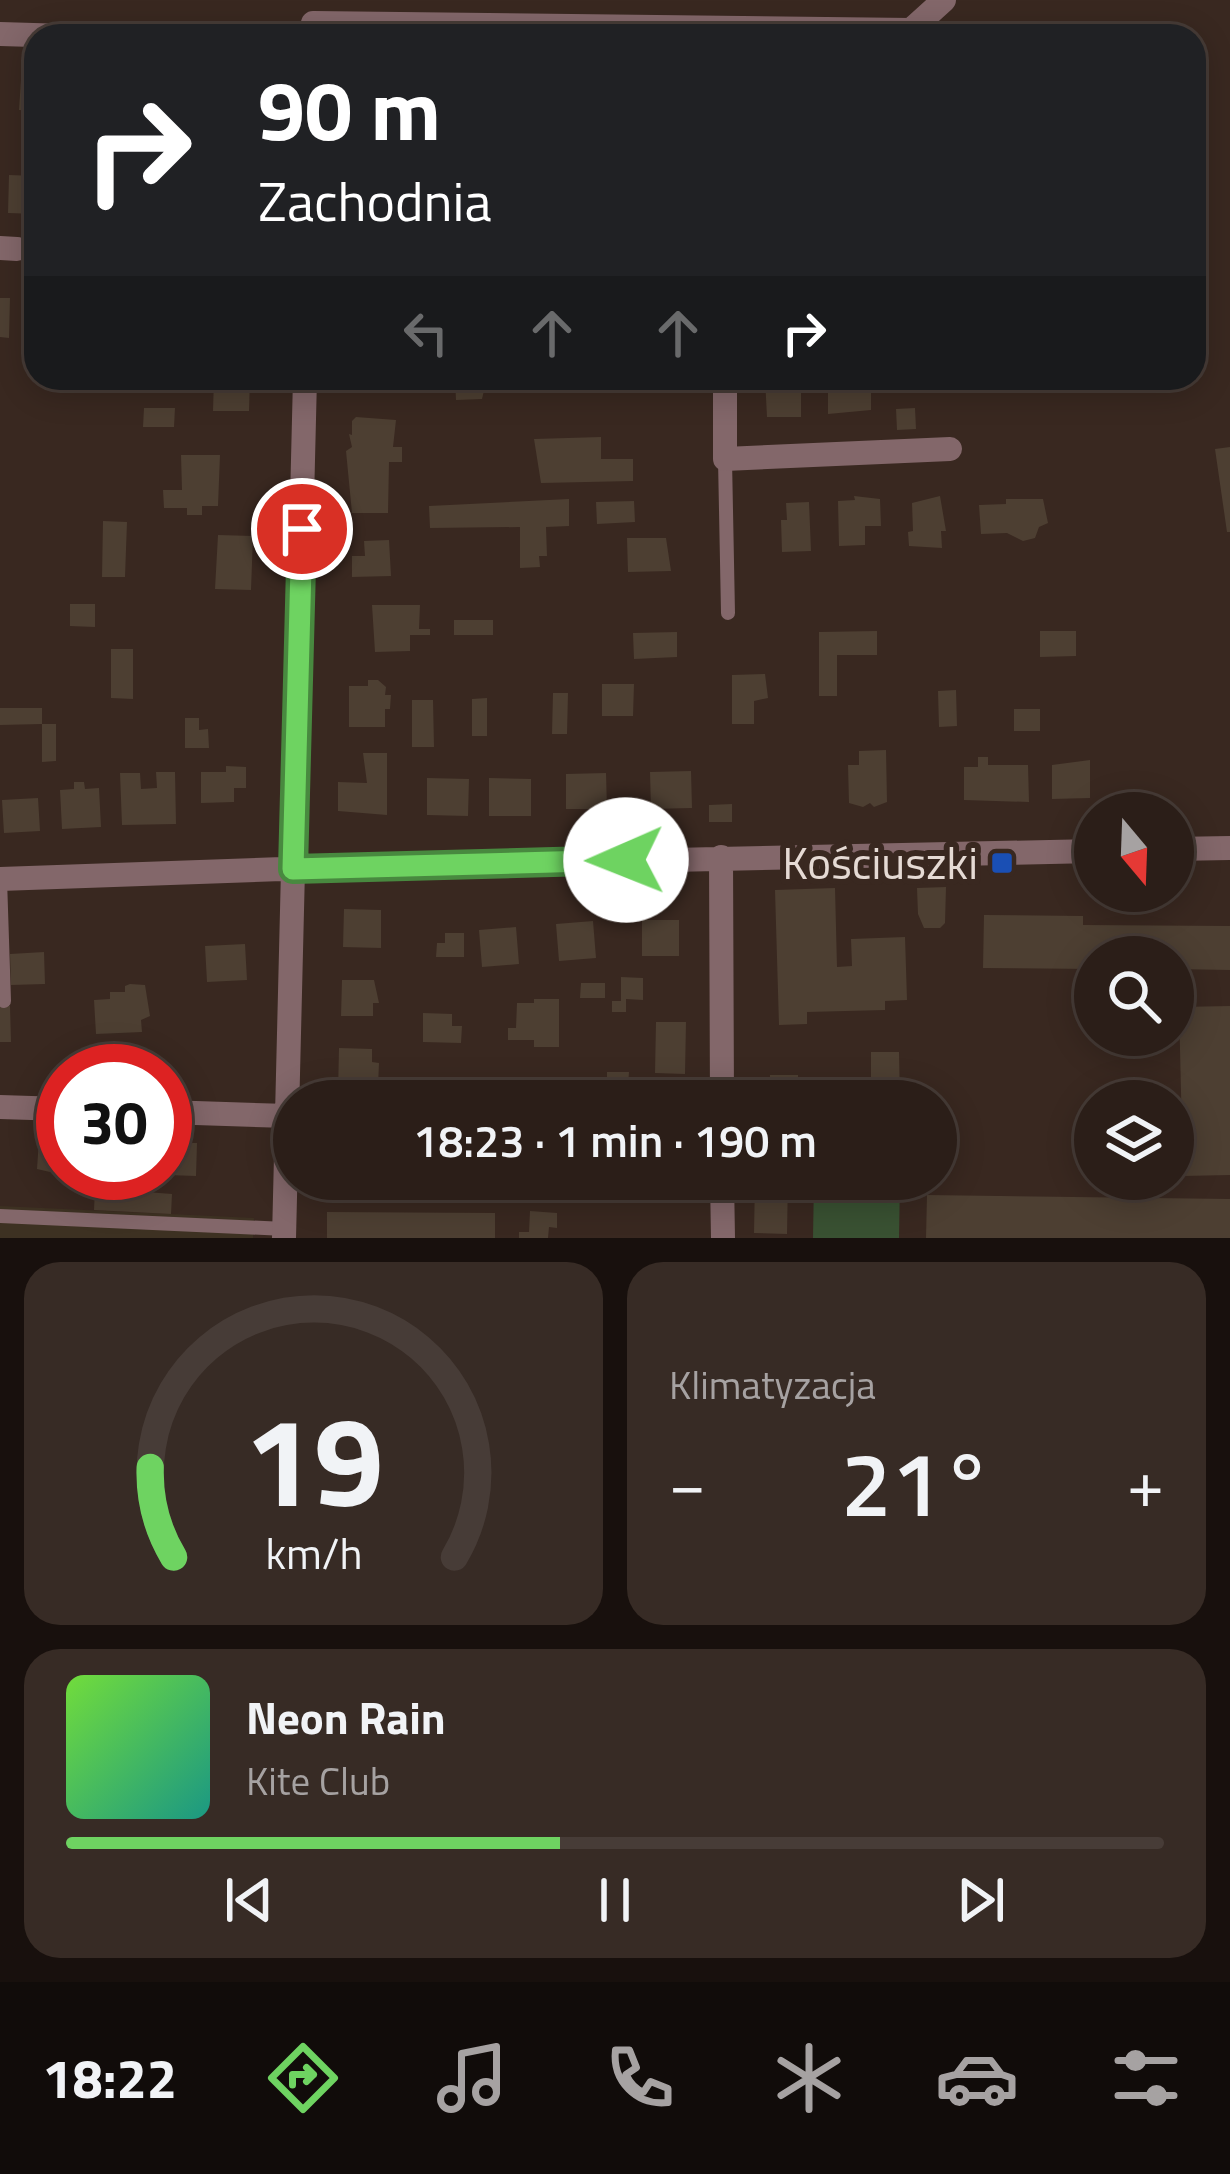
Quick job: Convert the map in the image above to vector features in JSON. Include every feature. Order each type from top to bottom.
[{"type":"street","points":[[918,24],[944,0]]},
{"type":"street","points":[[313,20],[462,24]]},
{"type":"street","points":[[291,1080],[305,390]]},
{"type":"street","points":[[725,390],[725,459],[950,449]]},
{"type":"street","points":[[1194,849],[1230,848]]},
{"type":"street","points":[[0,879],[1074,851]]},
{"type":"street","points":[[721,857],[722,1080]]},
{"type":"street","points":[[0,1107],[36,1108]]},
{"type":"street","points":[[192,1113],[273,1115]]},
{"type":"street","points":[[285,1234],[287,1200]]},
{"type":"street","points":[[722,1200],[723,1238]]},
{"type":"lane","points":[[725,459],[728,614]]},
{"type":"lane","points":[[0,879],[4,1001]]},
{"type":"lane","points":[[0,1216],[141,1230],[285,1234]]},
{"type":"shaded area","points":[[0,1206],[254,1218],[253,1238],[0,1238]]},
{"type":"green space","points":[[814,1200],[900,1200],[899,1238],[813,1238]]},
{"type":"building","points":[[21,80],[24,80],[24,110],[19,110]]},
{"type":"building","points":[[9,175],[24,176],[24,214],[8,213]]},
{"type":"building","points":[[0,298],[10,298],[9,338],[0,337]]},
{"type":"building","points":[[214,390],[250,390],[249,411],[213,411]]},
{"type":"building","points":[[456,390],[484,390],[482,399],[456,400]]},
{"type":"building","points":[[766,390],[801,390],[801,417],[767,417]]},
{"type":"building","points":[[828,390],[871,390],[871,410],[828,414]]},
{"type":"building","points":[[144,408],[175,408],[174,427],[143,427]]},
{"type":"building","points":[[915,408],[916,429],[897,430],[896,409]]},
{"type":"building","points":[[356,417],[396,420],[393,447],[402,447],[402,462],[389,462],[388,513],[352,513],[346,451],[352,447],[349,434]]},
{"type":"building","points":[[601,437],[601,459],[633,459],[633,481],[541,483],[534,439]]},
{"type":"building","points":[[1230,447],[1230,532],[1227,532],[1215,449]]},
{"type":"building","points":[[181,455],[220,455],[218,506],[202,506],[202,515],[187,515],[187,508],[164,508],[163,490],[182,490]]},
{"type":"building","points":[[854,496],[880,499],[881,526],[865,526],[865,545],[839,546],[838,501],[855,500]]},
{"type":"building","points":[[940,496],[946,531],[941,531],[942,548],[909,546],[912,503]]},
{"type":"building","points":[[569,499],[569,526],[546,527],[547,556],[539,556],[540,567],[520,568],[520,527],[430,528],[429,506]]},
{"type":"building","points":[[1006,499],[1043,499],[1048,523],[1039,527],[1035,538],[1023,541],[1007,533],[981,534],[979,505],[1006,504]]},
{"type":"building","points":[[634,501],[635,522],[597,524],[596,502]]},
{"type":"building","points":[[809,502],[811,551],[782,552],[781,520],[787,520],[786,503]]},
{"type":"building","points":[[103,521],[127,522],[125,577],[102,577]]},
{"type":"building","points":[[218,535],[253,536],[251,590],[215,589]]},
{"type":"building","points":[[627,538],[666,538],[671,571],[628,572]]},
{"type":"building","points":[[389,540],[391,576],[352,577],[352,556],[365,556],[364,541]]},
{"type":"building","points":[[70,604],[95,604],[95,627],[70,626]]},
{"type":"building","points":[[372,605],[420,605],[419,629],[430,629],[430,635],[410,635],[410,651],[375,652]]},
{"type":"building","points":[[454,620],[493,620],[493,635],[454,635]]},
{"type":"building","points":[[877,631],[877,655],[837,655],[837,696],[819,696],[819,632]]},
{"type":"building","points":[[1040,631],[1076,631],[1076,656],[1040,657]]},
{"type":"building","points":[[677,632],[677,657],[634,659],[633,633]]},
{"type":"building","points":[[111,649],[133,649],[133,699],[111,698]]},
{"type":"building","points":[[765,674],[768,698],[754,701],[754,724],[732,724],[732,675]]},
{"type":"building","points":[[368,680],[378,680],[386,687],[385,695],[391,695],[385,727],[349,727],[349,686],[368,686]]},
{"type":"building","points":[[602,684],[634,684],[633,716],[602,716]]},
{"type":"building","points":[[956,690],[957,726],[939,727],[938,691]]},
{"type":"building","points":[[553,693],[568,693],[567,734],[552,734]]},
{"type":"building","points":[[487,698],[487,736],[472,736],[472,699]]},
{"type":"building","points":[[412,700],[433,700],[434,747],[412,747]]},
{"type":"building","points":[[0,708],[42,708],[42,724],[0,725]]},
{"type":"building","points":[[1014,709],[1040,709],[1040,731],[1014,731]]},
{"type":"building","points":[[185,718],[199,718],[199,730],[208,729],[209,748],[185,748]]},
{"type":"building","points":[[42,724],[56,724],[56,761],[42,762]]},
{"type":"building","points":[[886,750],[887,802],[874,807],[849,803],[848,765],[859,765],[859,751]]},
{"type":"building","points":[[363,753],[387,753],[387,815],[338,811],[338,782],[367,783]]},
{"type":"building","points":[[978,757],[988,757],[988,765],[1028,765],[1029,802],[964,800],[964,767],[978,767]]},
{"type":"building","points":[[1090,760],[1090,792],[1052,799],[1052,765]]},
{"type":"building","points":[[226,766],[246,767],[246,788],[234,788],[234,802],[201,803],[201,772],[226,772]]},
{"type":"building","points":[[691,771],[692,808],[651,809],[650,772]]},
{"type":"building","points":[[156,772],[175,772],[176,824],[122,825],[120,773],[140,773],[141,789],[157,788]]},
{"type":"building","points":[[606,773],[607,809],[566,809],[566,774]]},
{"type":"building","points":[[427,778],[469,779],[468,816],[427,815]]},
{"type":"building","points":[[489,778],[531,779],[531,816],[489,816]]},
{"type":"building","points":[[74,782],[84,782],[85,789],[99,788],[101,827],[62,829],[60,790],[74,789]]},
{"type":"building","points":[[38,798],[40,831],[4,833],[2,800]]},
{"type":"building","points":[[732,804],[732,822],[709,822],[709,805]]},
{"type":"building","points":[[946,887],[945,923],[940,928],[924,928],[917,888]]},
{"type":"building","points":[[835,888],[837,967],[852,966],[851,939],[905,937],[907,1000],[885,1001],[885,1010],[807,1012],[807,1024],[779,1025],[775,890]]},
{"type":"building","points":[[344,909],[381,910],[381,948],[343,947]]},
{"type":"building","points":[[984,915],[1083,916],[1083,925],[1230,926],[1230,970],[1194,969],[1194,936],[1074,936],[1074,969],[983,968]]},
{"type":"building","points":[[642,920],[679,920],[679,956],[642,956]]},
{"type":"building","points":[[593,921],[596,958],[559,961],[556,924]]},
{"type":"building","points":[[516,927],[519,964],[482,967],[479,930]]},
{"type":"building","points":[[445,933],[464,933],[464,957],[436,957],[437,943],[445,943]]},
{"type":"building","points":[[245,944],[247,980],[207,982],[205,946]]},
{"type":"building","points":[[44,952],[45,984],[11,985],[10,954]]},
{"type":"building","points":[[621,977],[643,978],[643,1000],[626,999],[626,1012],[612,1012],[612,1001],[621,1001]]},
{"type":"building","points":[[342,980],[374,980],[379,1003],[373,1003],[373,1016],[341,1016]]},
{"type":"building","points":[[581,983],[605,983],[605,998],[580,998]]},
{"type":"building","points":[[130,984],[145,985],[150,1016],[141,1020],[142,1032],[96,1034],[94,1000],[110,999],[110,992],[125,992]]},
{"type":"building","points":[[534,999],[559,999],[559,1047],[508,1040],[508,1028],[516,1028],[517,1003],[534,1003]]},
{"type":"building","points":[[10,1006],[11,1042],[0,1042],[0,1007]]},
{"type":"building","points":[[1230,1006],[1230,1175],[1194,1176],[1194,1080],[1181,1080],[1180,1056],[1194,1056],[1194,1007]]},
{"type":"building","points":[[423,1013],[452,1014],[452,1026],[462,1026],[461,1043],[423,1042]]},
{"type":"building","points":[[656,1022],[686,1022],[685,1074],[655,1073]]},
{"type":"building","points":[[339,1048],[372,1049],[372,1062],[379,1063],[378,1080],[338,1080]]},
{"type":"building","points":[[871,1052],[899,1052],[900,1080],[871,1080]]},
{"type":"building","points":[[607,1072],[629,1072],[628,1080],[607,1080]]},
{"type":"building","points":[[770,1075],[798,1075],[798,1080],[770,1080]]},
{"type":"building","points":[[192,1143],[197,1143],[196,1176],[192,1176]]},
{"type":"building","points":[[957,1195],[1230,1199],[1230,1238],[926,1238],[927,1200],[957,1200]]},
{"type":"building","points":[[94,1200],[172,1200],[171,1214],[94,1210]]},
{"type":"building","points":[[755,1200],[788,1200],[787,1234],[754,1233]]},
{"type":"building","points":[[530,1211],[557,1213],[557,1228],[549,1227],[548,1238],[519,1238],[519,1232],[529,1232]]},
{"type":"building","points":[[327,1212],[495,1213],[495,1238],[327,1238]]},
{"type":"place","name":"Kościuszki","points":[[1002,863]]},
{"type":"route","points":[[302,529],[293,869],[626,860]]}]
